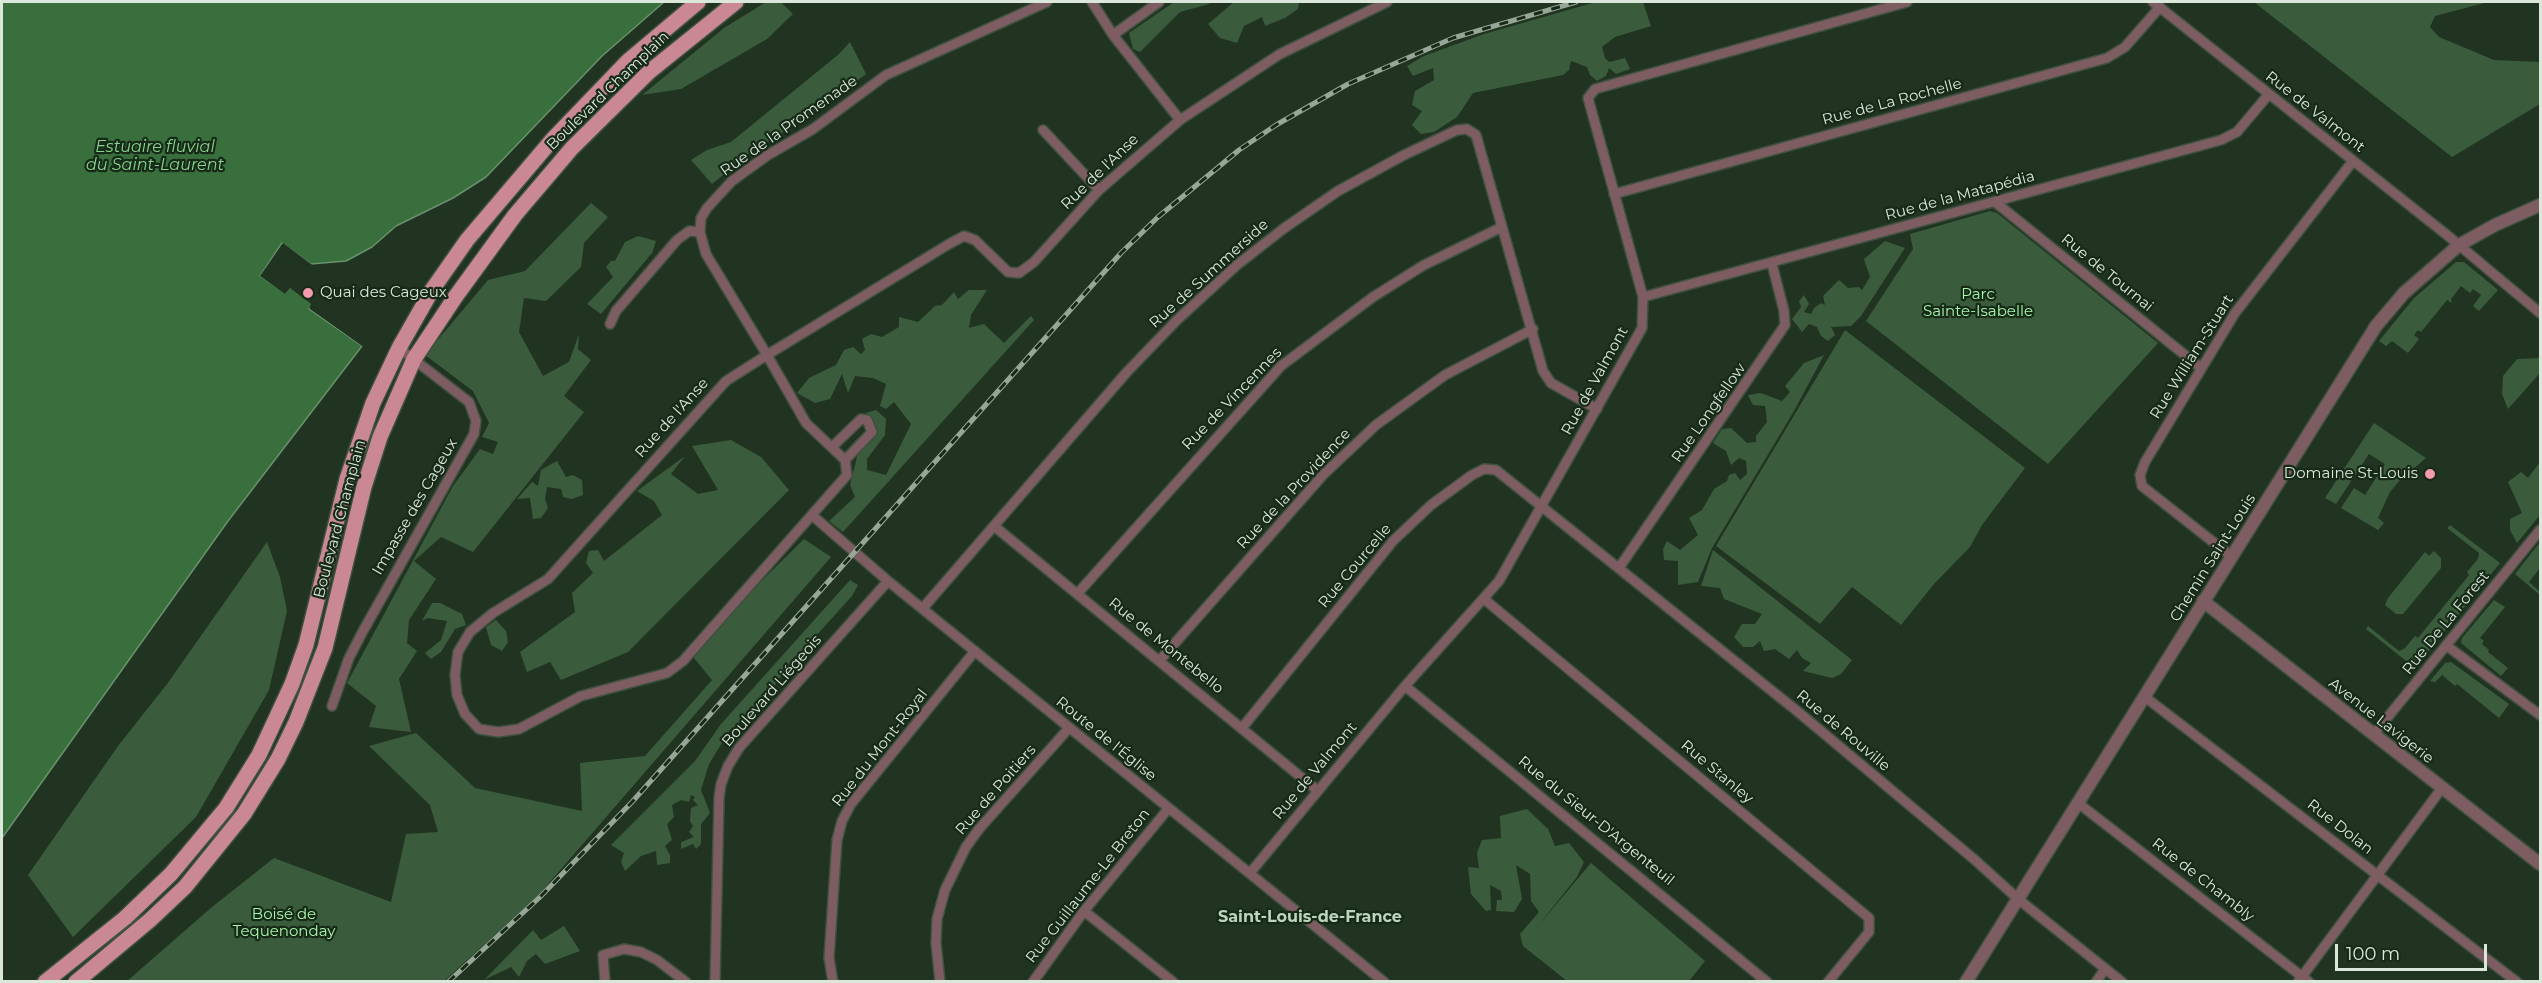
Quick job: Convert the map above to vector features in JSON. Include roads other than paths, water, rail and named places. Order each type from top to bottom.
[{"type":"main road","name":"Boulevard Champlain","points":[[45,981],[125,918],[171,874],[226,808],[259,755],[292,684],[306,645],[354,453],[399,348],[432,290],[467,240],[521,174],[628,61],[698,2]]},
{"type":"main road","name":"Boulevard Champlain","points":[[76,981],[150,920],[185,887],[238,822],[278,759],[297,722],[325,648],[364,487],[380,437],[414,359],[515,214],[572,148],[649,72],[736,2]]},
{"type":"street","name":"Rue de la Promenade","points":[[700,232],[701,218],[732,181],[768,155],[813,129],[885,75],[1047,2]]},
{"type":"street","points":[[1092,2],[1113,35],[1180,120]]},
{"type":"street","points":[[1113,35],[1159,2]]},
{"type":"street","name":"Rue de l'Anse","points":[[845,460],[847,475],[813,516],[683,661],[667,673],[581,696],[519,729],[498,732],[479,729],[465,714],[457,695],[454,675],[458,652],[470,633],[493,613],[548,579],[706,400],[726,381],[964,236],[975,240],[1008,272],[1020,273],[1034,262],[1099,190],[1180,120],[1280,54],[1387,2]]},
{"type":"street","name":"Rue de Valmont","points":[[1250,873],[1405,686],[1499,581],[1642,328],[1643,297],[1588,98],[1595,89],[1907,2]]},
{"type":"street","name":"Rue de Valmont","points":[[2156,4],[2459,245]]},
{"type":"street","name":"Rue de La Rochelle","points":[[1614,194],[2107,58],[2124,47],[2156,4]]},
{"type":"street","name":"Rue de la Matapédia","points":[[1643,297],[1772,264],[2221,140],[2237,132],[2269,94]]},
{"type":"street","name":"Rue de Summerside","points":[[922,608],[1126,373],[1177,320],[1246,258],[1338,191],[1404,155],[1457,130],[1467,129],[1476,135],[1533,329],[1543,371],[1551,383],[1597,409]]},
{"type":"street","points":[[1044,130],[1099,190]]},
{"type":"street","name":"Rue William-Stuart","points":[[2231,556],[2142,486],[2140,475],[2145,462],[2235,313],[2353,161]]},
{"type":"street","name":"Rue de Tournai","points":[[1995,202],[2201,368]]},
{"type":"street","name":"Chemin Saint-Louis","points":[[1966,981],[2376,326],[2404,292],[2459,245],[2495,225],[2541,205]]},
{"type":"street","name":"Rue de Vincennes","points":[[1078,593],[1281,366],[1383,290],[1424,265],[1502,227]]},
{"type":"street","points":[[610,324],[616,310],[677,240],[689,231],[700,232],[706,254],[806,423],[845,460],[872,432],[867,420],[861,419],[832,447]]},
{"type":"street","points":[[2459,245],[2541,313]]},
{"type":"street","name":"Rue Longfellow","points":[[1619,568],[1779,337],[1785,325],[1784,310],[1772,264]]},
{"type":"street","name":"Rue de la Providence","points":[[1160,660],[1323,475],[1376,425],[1445,375],[1533,329]]},
{"type":"street","name":"Impasse des Cageux","points":[[332,706],[349,658],[363,631],[474,434],[476,421],[469,402],[399,348]]},
{"type":"street","name":"Rue Courcelle","points":[[1242,728],[1393,541],[1431,505],[1472,474],[1484,469],[1496,470],[1542,508]]},
{"type":"street","name":"Rue de Rouville","points":[[1542,508],[1806,719],[1975,860],[2018,899],[2122,981]]},
{"type":"street","name":"Route de l'Église","points":[[813,516],[888,581],[1384,981]]},
{"type":"street","name":"Rue de Montebello","points":[[994,526],[1318,791]]},
{"type":"street","name":"Rue De La Forest","points":[[2374,734],[2541,531]]},
{"type":"street","name":"Boulevard Liégeois","points":[[715,981],[719,798],[721,784],[728,766],[739,748],[888,581]]},
{"type":"street","name":"Rue Stanley","points":[[1484,599],[1869,918],[1869,932],[1828,981]]},
{"type":"street","name":"Avenue Lavigerie","points":[[2203,601],[2541,864]]},
{"type":"street","points":[[2447,646],[2541,715]]},
{"type":"street","name":"Rue du Mont-Royal","points":[[833,981],[829,958],[837,840],[842,821],[851,804],[975,651]]},
{"type":"street","name":"Rue du Sieur-D'Argenteuil","points":[[1405,686],[1767,981]]},
{"type":"street","name":"Rue Dolan","points":[[2145,697],[2517,981]]},
{"type":"street","name":"Rue de Poitiers","points":[[940,981],[936,943],[937,919],[945,890],[966,847],[1069,728]]},
{"type":"street","points":[[2303,980],[2442,788]]},
{"type":"street","name":"Rue de Chambly","points":[[2078,803],[2303,980]]},
{"type":"street","name":"Rue Guillaume-Le Breton","points":[[1033,981],[1084,911],[1168,808]]},
{"type":"street","points":[[1084,911],[1173,981]]},
{"type":"street","points":[[605,981],[603,955],[624,949],[641,952],[657,960],[686,981]]},
{"type":"street","points":[[2096,981],[2105,969]]},
{"type":"water","name":"Estuaire fluvial du Saint-Laurent","points":[[2,2],[664,2],[602,56],[486,177],[453,198],[396,226],[372,247],[346,261],[311,264],[282,243],[260,276],[285,293],[290,287],[312,304],[309,309],[362,346],[228,521],[2,838]]},
{"type":"railway","points":[[448,982],[540,897],[632,802],[1121,253],[1158,217],[1239,150],[1276,125],[1348,84],[1453,38],[1576,2]]},
{"type":"place","name":"Quai des Cageux","points":[[308,293]]},
{"type":"place","name":"Domaine St-Louis","points":[[2430,474]]},
{"type":"district","name":"Saint-Louis-de-France","points":[[1310,917]]},
{"type":"park label","name":"Parc Sainte-Isabelle","points":[[1978,304]]},
{"type":"park label","name":"Boisé de Tequenonday","points":[[284,924]]}]
